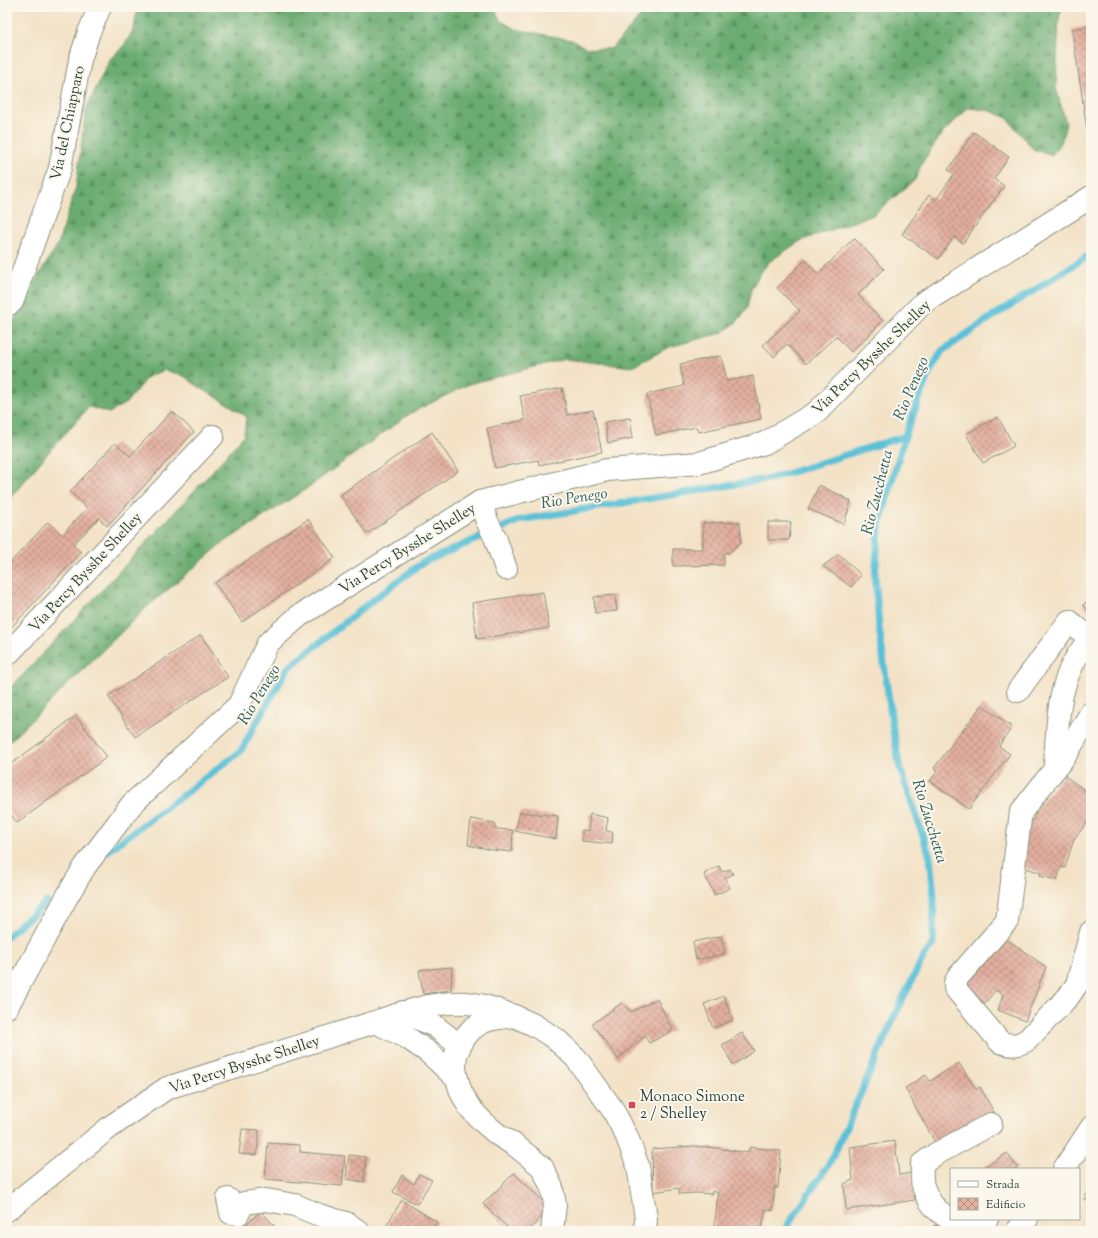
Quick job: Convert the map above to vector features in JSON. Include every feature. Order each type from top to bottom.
[{"type":"street","name":"Via del Chiapparo","points":[[7,305],[12,302],[60,168],[80,60],[89,32],[100,7]]},
{"type":"street","name":"Via Percy Bysshe Shelley","points":[[7,1007],[84,868],[132,804],[239,705],[268,643],[299,616],[487,520],[607,470],[699,463],[765,443],[817,412],[923,303],[1091,197]]},
{"type":"street","name":"Via Percy Bysshe Shelley","points":[[7,655],[213,436]]},
{"type":"street","points":[[487,520],[506,569]]},
{"type":"street","points":[[1018,691],[1069,621],[1091,639],[1075,659],[1065,680],[1057,729],[1054,769]]},
{"type":"street","points":[[1091,713],[1065,756],[1021,812],[1007,922],[958,977],[955,983],[956,988],[1000,1042],[1007,1045],[1022,1043],[1069,996],[1077,984],[1091,932]]},
{"type":"street","name":"Via Percy Bysshe Shelley","points":[[7,1210],[110,1127],[167,1088],[404,1012],[442,1003],[470,1004],[490,1007],[534,1024],[556,1039],[576,1058],[613,1110],[627,1137],[638,1166],[646,1218],[645,1231]]},
{"type":"street","points":[[404,1012],[435,1026],[460,1046]]},
{"type":"street","points":[[514,1016],[492,1019],[481,1023],[472,1029],[465,1037],[456,1054],[455,1067],[461,1092],[469,1107],[497,1134],[516,1146],[542,1167],[552,1188],[554,1205],[552,1231]]},
{"type":"street","points":[[375,1022],[406,1037],[428,1052],[458,1079]]},
{"type":"street","points":[[950,1219],[938,1212],[929,1200],[922,1185],[922,1164],[936,1154],[991,1124]]},
{"type":"street","points":[[1065,1168],[1091,1128]]},
{"type":"street","points":[[228,1199],[231,1212],[238,1214],[244,1203],[266,1200],[295,1205],[319,1215],[346,1223],[358,1231]]},
{"type":"street","points":[[952,1220],[968,1223],[982,1220]]},
{"type":"street","points":[[1017,1231],[1026,1220]]},
{"type":"green space","points":[[137,7],[494,7],[501,21],[516,29],[572,40],[587,48],[611,49],[649,7],[1063,7],[1059,17],[1056,88],[1066,123],[1062,140],[1052,155],[1033,149],[1007,118],[988,110],[968,108],[942,134],[922,163],[915,180],[873,215],[800,241],[769,262],[759,275],[751,290],[747,308],[737,322],[722,333],[669,347],[632,367],[565,359],[469,384],[411,413],[306,489],[223,543],[146,608],[7,744],[7,691],[208,476],[244,435],[246,416],[184,376],[164,370],[147,377],[126,403],[109,413],[89,407],[7,502],[7,335],[28,293],[58,244],[76,187],[86,109],[110,59],[125,44],[134,29]]},
{"type":"building","points":[[1091,26],[1091,150],[1090,150],[1072,29]]},
{"type":"building","points":[[974,132],[1009,157],[994,179],[1004,186],[963,243],[954,237],[938,259],[902,234],[929,195],[936,200],[954,174],[948,170]]},
{"type":"building","points":[[854,238],[884,269],[858,295],[883,321],[851,352],[836,336],[806,364],[787,344],[774,357],[763,345],[800,311],[777,288],[805,260],[818,274]]},
{"type":"building","points":[[721,356],[727,381],[753,376],[761,419],[698,432],[697,427],[656,435],[647,394],[684,386],[680,364]]},
{"type":"building","points":[[562,388],[567,415],[593,410],[602,452],[539,465],[538,460],[495,468],[487,428],[525,420],[520,396]]},
{"type":"building","points":[[172,411],[194,432],[107,526],[99,518],[73,545],[81,552],[7,632],[7,566],[48,522],[62,535],[87,508],[70,492],[115,443],[130,456]]},
{"type":"building","points":[[998,417],[1014,446],[983,463],[966,434]]},
{"type":"building","points":[[630,418],[633,438],[608,443],[605,422]]},
{"type":"building","points":[[432,432],[458,471],[367,534],[340,495]]},
{"type":"building","points":[[819,485],[851,501],[844,524],[808,509]]},
{"type":"building","points":[[308,519],[335,558],[242,622],[215,583]]},
{"type":"building","points":[[740,522],[741,542],[729,553],[724,553],[724,565],[673,566],[673,549],[703,549],[703,523]]},
{"type":"building","points":[[768,522],[791,522],[789,540],[768,540]]},
{"type":"building","points":[[839,554],[861,575],[851,587],[823,566]]},
{"type":"building","points":[[543,592],[549,628],[477,639],[472,603]]},
{"type":"building","points":[[615,595],[617,611],[595,613],[594,597]]},
{"type":"building","points":[[1091,597],[1091,613],[1083,605]]},
{"type":"building","points":[[201,635],[228,677],[135,737],[108,696]]},
{"type":"building","points":[[982,705],[1012,727],[999,746],[1010,754],[969,809],[930,781],[938,770],[934,768]]},
{"type":"building","points":[[76,716],[107,757],[17,823],[7,809],[7,767]]},
{"type":"building","points":[[1064,775],[1084,790],[1088,787],[1091,790],[1091,818],[1074,839],[1065,868],[1061,867],[1057,880],[1040,876],[1041,873],[1018,865],[1028,823],[1034,819],[1038,806]]},
{"type":"building","points":[[520,812],[558,816],[556,839],[515,831]]},
{"type":"building","points":[[590,814],[608,818],[606,830],[613,833],[612,844],[582,841],[582,830],[588,831]]},
{"type":"building","points":[[471,819],[495,823],[495,829],[513,830],[512,852],[468,845]]},
{"type":"building","points":[[719,866],[722,872],[730,869],[733,874],[725,878],[730,888],[715,895],[704,874]]},
{"type":"building","points":[[721,936],[725,954],[696,960],[693,942]]},
{"type":"building","points":[[1005,938],[1046,967],[1025,1021],[998,1010],[1003,995],[996,990],[985,1003],[961,985]]},
{"type":"building","points":[[452,967],[451,990],[423,994],[419,970]]},
{"type":"building","points":[[724,996],[733,1020],[713,1028],[704,1004]]},
{"type":"building","points":[[657,999],[673,1031],[649,1043],[645,1036],[618,1059],[592,1024],[622,1003],[631,1012]]},
{"type":"building","points":[[742,1033],[754,1051],[733,1065],[722,1045]]},
{"type":"building","points":[[959,1063],[976,1089],[980,1087],[995,1114],[937,1146],[905,1088],[926,1075],[930,1081]]},
{"type":"building","points":[[242,1129],[259,1130],[257,1155],[239,1154]]},
{"type":"building","points":[[895,1141],[899,1175],[911,1173],[915,1200],[846,1210],[844,1184],[853,1180],[850,1147]]},
{"type":"building","points":[[268,1143],[300,1145],[300,1152],[345,1156],[342,1186],[265,1179]]},
{"type":"building","points":[[694,1146],[748,1153],[750,1147],[781,1151],[778,1188],[775,1187],[772,1211],[765,1209],[762,1228],[749,1227],[749,1231],[706,1231],[707,1227],[714,1229],[718,1193],[712,1191],[712,1194],[679,1194],[679,1188],[653,1192],[652,1149]]},
{"type":"building","points":[[1007,1153],[1017,1168],[983,1168]]},
{"type":"building","points":[[349,1155],[366,1157],[364,1182],[346,1179]]},
{"type":"building","points":[[514,1173],[550,1208],[528,1231],[511,1231],[483,1204]]},
{"type":"building","points":[[419,1174],[432,1180],[417,1204],[393,1192],[402,1175],[414,1184]]},
{"type":"building","points":[[1091,1188],[1091,1203],[1084,1198]]},
{"type":"building","points":[[402,1200],[437,1222],[432,1231],[383,1231]]},
{"type":"building","points":[[261,1211],[279,1231],[239,1231]]},
{"type":"building","points":[[936,1225],[940,1231],[925,1231]]},
{"type":"waterway","name":"Rio Zucchetta","points":[[784,1231],[832,1159],[900,1004],[923,958],[933,944],[934,896],[930,857],[900,768],[893,730],[879,627],[875,576],[879,527],[905,436],[928,375],[942,351],[1091,254]]},
{"type":"waterway","name":"Rio Penego","points":[[108,851],[240,752],[288,668],[422,563],[520,520],[773,478],[905,436]]},
{"type":"waterway","name":"Rio Penego","points":[[7,936],[47,902]]},
{"type":"place","name":"Monaco Simone 2 / Shelley","points":[[632,1105]]}]
